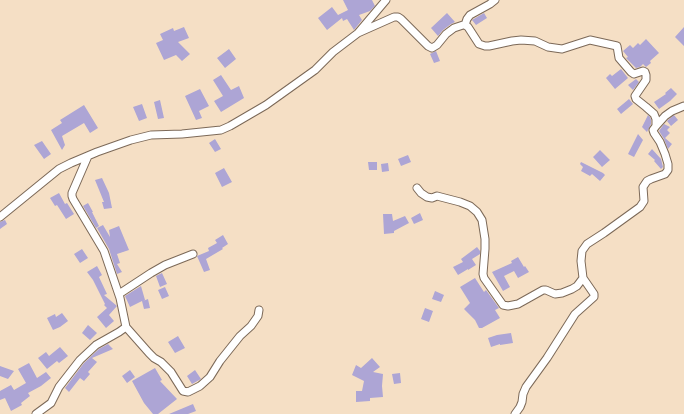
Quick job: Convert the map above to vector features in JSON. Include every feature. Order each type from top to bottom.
[{"type":"street","points":[[0,217],[59,169],[88,156],[131,140],[151,135],[182,134],[221,130],[230,126],[266,105],[315,70],[333,52],[358,33],[386,0]]},
{"type":"street","points":[[465,25],[470,15],[495,0]]},
{"type":"street","points":[[358,33],[391,18],[398,17],[428,46],[432,48],[454,28],[460,25],[465,25]]},
{"type":"street","points":[[465,25],[479,44],[485,46],[521,40],[535,41],[548,47],[562,49],[590,40],[617,46],[619,58],[631,72],[634,74],[643,71],[645,72],[646,80],[635,96],[636,99],[654,114],[656,126]]},
{"type":"street","points":[[514,414],[520,407],[526,387],[547,358],[575,314],[594,297],[594,294],[583,278],[581,261],[582,251],[587,244],[640,207],[644,201],[643,186],[651,178],[665,174],[668,170],[665,154],[653,130],[665,116],[684,106]]},
{"type":"street","points":[[88,156],[72,193],[74,201],[104,251],[119,294],[126,327],[149,353],[171,372],[183,391],[188,392],[200,386],[210,377],[220,361],[240,336],[251,326],[258,316],[259,310]]},
{"type":"street","points":[[417,188],[427,197],[432,198],[437,196],[460,202],[470,206],[477,212],[482,220],[485,239],[486,249],[483,274],[484,278],[503,305],[508,306],[518,304],[543,290],[555,294],[562,293],[577,286],[583,278]]},
{"type":"street","points":[[119,294],[150,273],[193,254]]},
{"type":"street","points":[[36,414],[51,403],[59,387],[80,360],[96,345],[126,327]]},
{"type":"building","points":[[343,0],[372,0],[375,6],[370,11],[359,15],[362,20],[354,30],[347,19],[343,21],[342,18],[327,30],[318,18],[332,7],[338,15],[348,10]]},
{"type":"building","points":[[447,13],[455,22],[443,30],[438,36],[431,28]]},
{"type":"building","points":[[484,13],[487,18],[476,25],[472,20]]},
{"type":"building","points":[[184,27],[189,38],[178,42],[190,54],[182,61],[176,55],[164,60],[156,43],[163,40],[160,34],[173,28],[174,31]]},
{"type":"building","points":[[684,27],[684,46],[675,37]]},
{"type":"building","points":[[646,39],[659,53],[646,67],[643,64],[636,68],[626,58],[628,57],[623,51],[630,45],[633,48],[638,43],[640,45]]},
{"type":"building","points":[[229,49],[236,59],[225,68],[217,58]]},
{"type":"building","points":[[436,51],[440,61],[434,63],[430,54]]},
{"type":"building","points":[[621,69],[628,78],[615,89],[606,78],[610,74],[612,76]]},
{"type":"building","points":[[221,75],[231,90],[239,86],[244,98],[221,112],[214,101],[223,96],[213,80]]},
{"type":"building","points":[[636,79],[639,82],[633,90],[628,85]]},
{"type":"building","points":[[671,88],[677,94],[659,109],[654,102],[666,94],[665,93]]},
{"type":"building","points":[[200,89],[209,106],[199,111],[202,118],[196,120],[185,96]]},
{"type":"building","points":[[629,99],[633,104],[621,114],[617,109]]},
{"type":"building","points":[[160,100],[164,118],[158,119],[154,102]]},
{"type":"building","points":[[142,104],[147,118],[139,121],[133,107]]},
{"type":"building","points":[[84,105],[98,128],[90,133],[84,123],[62,136],[65,145],[62,150],[51,130],[62,123],[60,120]]},
{"type":"building","points":[[648,115],[651,120],[651,124],[647,132],[642,127]]},
{"type":"building","points":[[674,115],[678,120],[671,126],[667,121]]},
{"type":"building","points":[[664,124],[670,127],[667,130],[670,133],[665,138],[672,144],[668,149],[659,131]]},
{"type":"building","points":[[638,134],[643,140],[634,157],[628,154]]},
{"type":"building","points":[[215,139],[221,149],[215,152],[209,143]]},
{"type":"building","points":[[42,141],[51,154],[44,159],[34,145]]},
{"type":"building","points":[[652,149],[661,159],[663,167],[661,169],[654,161],[655,160],[648,154]]},
{"type":"building","points":[[600,150],[610,160],[602,167],[593,157]]},
{"type":"building","points":[[408,155],[411,162],[401,166],[398,159]]},
{"type":"building","points":[[368,162],[377,162],[377,170],[369,170]]},
{"type":"building","points":[[581,162],[605,175],[600,181],[592,174],[590,176],[581,171],[583,167],[580,164]]},
{"type":"building","points":[[388,163],[389,171],[382,172],[381,164]]},
{"type":"building","points":[[224,168],[232,182],[222,187],[215,173]]},
{"type":"building","points":[[102,178],[109,193],[112,208],[104,209],[102,202],[104,202],[95,180]]},
{"type":"building","points":[[59,193],[65,204],[67,203],[74,214],[66,219],[57,205],[55,206],[50,198]]},
{"type":"building","points":[[88,203],[99,226],[96,228],[83,206]]},
{"type":"building","points":[[420,213],[423,220],[414,224],[411,218]]},
{"type":"building","points":[[383,214],[392,214],[393,221],[405,216],[409,223],[394,231],[394,233],[384,234]]},
{"type":"building","points":[[5,220],[7,224],[0,229],[0,222]]},
{"type":"building","points":[[103,225],[110,237],[109,230],[119,226],[129,250],[117,254],[120,263],[117,264],[122,272],[117,274],[109,249],[97,228]]},
{"type":"building","points":[[223,235],[228,244],[222,248],[223,249],[206,259],[210,270],[204,272],[197,256],[209,251],[208,248],[217,243],[215,240]]},
{"type":"building","points":[[477,247],[480,254],[472,259],[476,265],[458,275],[453,267],[463,262],[461,259]]},
{"type":"building","points":[[82,249],[88,258],[80,263],[74,254]]},
{"type":"building","points":[[518,257],[529,272],[518,278],[514,271],[504,276],[510,287],[503,291],[492,272],[512,263],[511,261]]},
{"type":"building","points":[[97,266],[102,275],[99,277],[107,294],[104,295],[117,306],[109,315],[114,321],[106,328],[97,317],[107,308],[104,305],[105,304],[93,280],[87,272]]},
{"type":"building","points":[[162,273],[167,284],[160,287],[156,276]]},
{"type":"building","points":[[475,278],[484,292],[486,290],[499,308],[495,310],[500,318],[482,328],[479,328],[475,320],[464,309],[470,303],[460,287]]},
{"type":"building","points":[[141,286],[145,300],[143,301],[148,299],[150,308],[144,309],[142,301],[130,307],[125,296]]},
{"type":"building","points":[[165,287],[169,296],[162,299],[158,290]]},
{"type":"building","points":[[435,291],[444,295],[441,302],[432,299]]},
{"type":"building","points":[[425,308],[433,311],[429,322],[421,319]]},
{"type":"building","points":[[62,313],[68,321],[53,330],[47,318],[55,314],[56,317]]},
{"type":"building","points":[[88,325],[97,333],[90,340],[82,333]]},
{"type":"building","points":[[511,333],[513,343],[500,344],[491,347],[488,338]]},
{"type":"building","points":[[178,336],[185,348],[175,353],[168,342]]},
{"type":"building","points":[[108,344],[113,349],[92,358],[97,362],[88,372],[90,374],[84,381],[80,378],[69,392],[65,388],[84,363],[99,349]]},
{"type":"building","points":[[60,347],[68,356],[59,363],[57,361],[47,369],[38,358],[46,352],[49,356]]},
{"type":"building","points":[[372,358],[380,367],[373,372],[383,374],[383,397],[370,398],[370,401],[356,402],[356,391],[362,391],[364,381],[352,375],[356,365],[361,368]]},
{"type":"building","points":[[29,363],[37,378],[46,372],[51,378],[41,386],[28,393],[30,396],[21,403],[22,405],[11,411],[5,398],[0,400],[0,391],[11,385],[14,390],[26,383],[18,369]]},
{"type":"building","points":[[0,366],[14,371],[8,379],[0,376]]},
{"type":"building","points":[[155,368],[162,380],[160,381],[177,399],[158,414],[153,414],[144,403],[132,381]]},
{"type":"building","points":[[130,370],[135,377],[127,383],[122,376]]},
{"type":"building","points":[[195,370],[201,379],[192,384],[187,376]]},
{"type":"building","points":[[400,373],[401,383],[394,384],[392,374]]},
{"type":"building","points":[[193,404],[196,411],[188,414],[169,414]]}]
